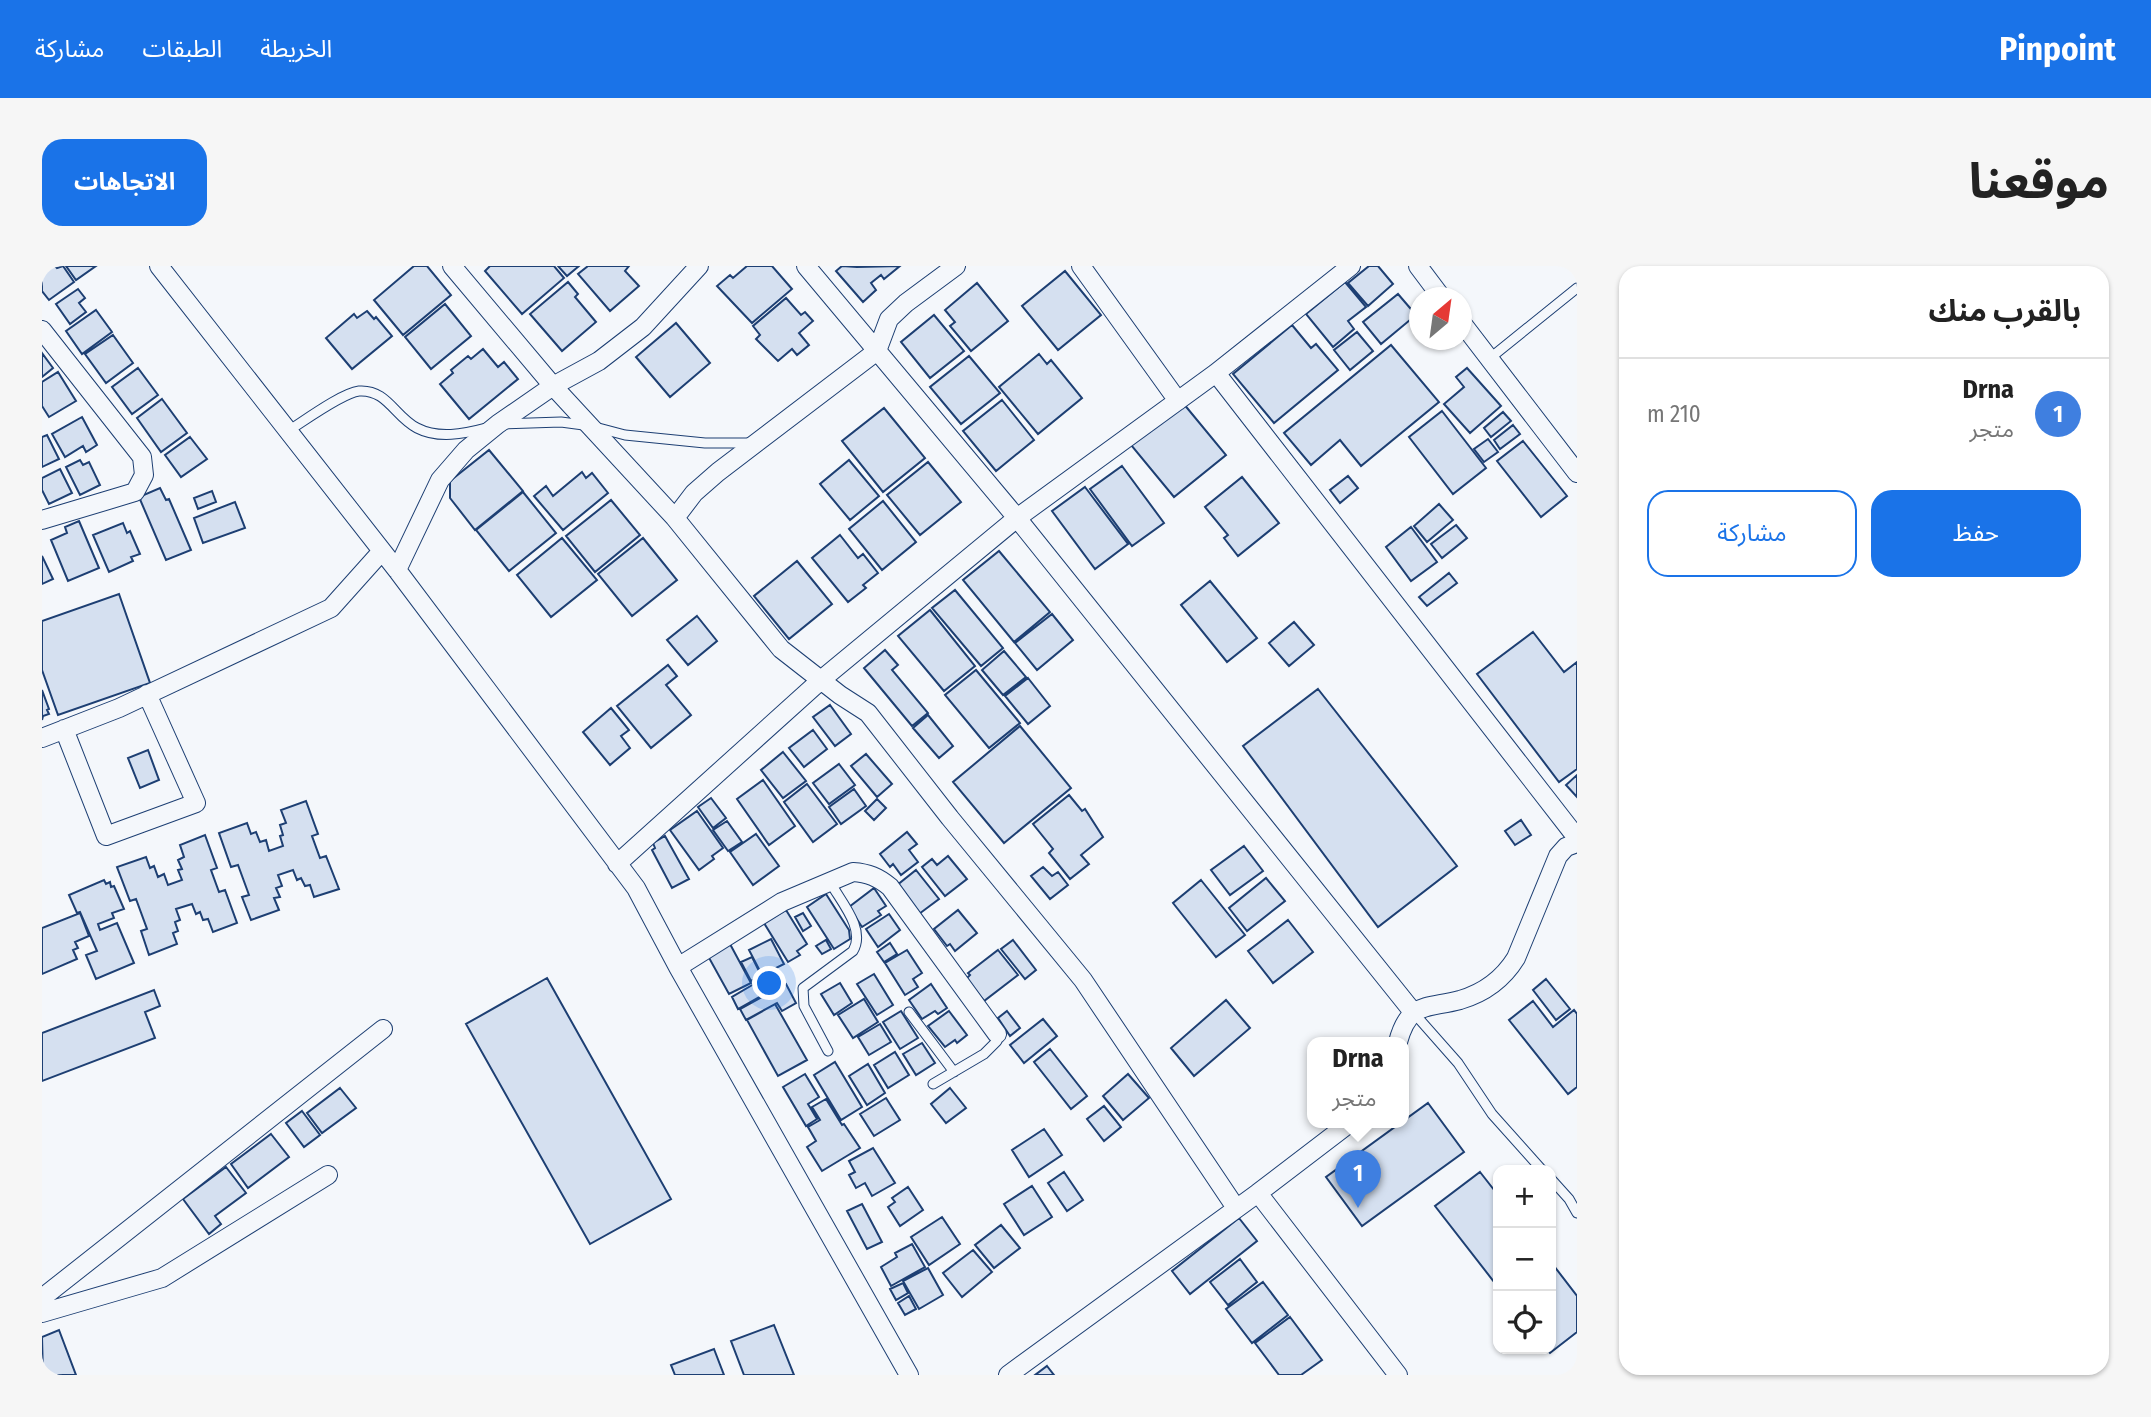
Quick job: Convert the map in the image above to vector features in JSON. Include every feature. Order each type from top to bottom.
[{"type":"street","points":[[159,266],[397,570],[636,888],[909,1375]]},
{"type":"street","points":[[452,266],[553,386],[675,518],[781,649],[869,713],[950,818],[1083,980],[1237,1208]]},
{"type":"street","points":[[397,570],[440,480],[466,450],[498,424],[553,386],[599,361],[643,327],[699,266]]},
{"type":"street","points":[[806,266],[1017,518],[1413,1012]]},
{"type":"street","points":[[675,518],[694,492],[877,351],[889,319],[956,266]]},
{"type":"street","points":[[1081,266],[1178,401]]},
{"type":"street","points":[[617,864],[821,680],[1017,518],[1216,373],[1352,266]]},
{"type":"street","points":[[1418,266],[1434,287]]},
{"type":"street","points":[[42,330],[142,457],[144,475],[135,492],[42,520]]},
{"type":"street","points":[[1472,337],[1577,473]]},
{"type":"street","points":[[1216,373],[1577,840],[1558,856],[1509,970],[1485,989],[1460,1000],[1424,1006],[1413,1012],[1402,1027],[1399,1037]]},
{"type":"street","points":[[42,738],[147,694],[331,608],[382,551]]},
{"type":"street","points":[[64,729],[106,836],[196,803],[147,694]]},
{"type":"street","points":[[678,967],[782,902],[853,872],[864,873],[878,878],[890,887],[997,1034]]},
{"type":"street","points":[[42,1298],[383,1029]]},
{"type":"street","points":[[1008,1375],[1258,1193],[1342,1128]]},
{"type":"street","points":[[42,1312],[162,1278],[328,1175]]},
{"type":"street","points":[[1258,1193],[1398,1375]]},
{"type":"lane","points":[[1489,359],[1577,288]]},
{"type":"lane","points":[[288,431],[356,391],[374,392],[393,405],[415,428],[432,434],[466,434],[498,424],[561,422],[625,435],[662,439],[705,443],[758,443]]},
{"type":"lane","points":[[828,1051],[804,1006],[803,988],[853,951],[858,943],[857,930],[830,882]]},
{"type":"lane","points":[[909,1012],[954,1072]]},
{"type":"lane","points":[[1413,1012],[1458,1063],[1492,1114],[1538,1165]]},
{"type":"lane","points":[[933,1084],[984,1054],[997,1041],[997,1034]]},
{"type":"lane","points":[[1556,1185],[1577,1213]]},
{"type":"building","points":[[44,266],[63,266],[74,282],[49,300],[42,291]]},
{"type":"building","points":[[66,266],[96,266],[76,280]]},
{"type":"building","points":[[414,266],[427,266],[451,295],[403,335],[374,300]]},
{"type":"building","points":[[490,266],[554,266],[564,278],[522,314],[485,271]]},
{"type":"building","points":[[558,266],[579,266],[567,276]]},
{"type":"building","points":[[588,266],[629,266],[625,271],[639,286],[610,311],[578,274]]},
{"type":"building","points":[[747,266],[772,266],[792,289],[752,323],[717,286],[730,275],[733,278]]},
{"type":"building","points":[[842,266],[900,266],[884,279],[881,275],[871,283],[876,290],[863,302],[836,271]]},
{"type":"building","points":[[1369,266],[1378,266],[1393,284],[1368,306],[1348,283]]},
{"type":"building","points":[[1065,271],[1101,315],[1058,350],[1022,306]]},
{"type":"building","points":[[568,282],[578,294],[575,297],[596,322],[562,351],[530,314]]},
{"type":"building","points":[[1345,282],[1366,307],[1348,321],[1354,329],[1333,347],[1306,314]]},
{"type":"building","points":[[977,283],[1008,321],[971,351],[950,326],[955,322],[945,310]]},
{"type":"building","points":[[78,289],[85,298],[79,303],[86,312],[70,324],[56,304]]},
{"type":"building","points":[[1398,294],[1409,307],[1409,321],[1381,344],[1363,322]]},
{"type":"building","points":[[786,298],[801,315],[805,312],[813,321],[799,333],[809,345],[797,355],[792,349],[778,361],[756,339],[760,335],[753,326]]},
{"type":"building","points":[[445,304],[471,336],[431,369],[405,337]]},
{"type":"building","points":[[96,310],[112,332],[82,354],[66,331]]},
{"type":"building","points":[[367,311],[374,319],[376,317],[392,336],[352,369],[326,338],[354,314],[357,318]]},
{"type":"building","points":[[934,315],[964,351],[930,378],[901,342]]},
{"type":"building","points":[[676,323],[710,363],[670,397],[636,357]]},
{"type":"building","points":[[1292,325],[1311,348],[1316,344],[1338,370],[1274,423],[1233,374]]},
{"type":"building","points":[[1357,332],[1373,351],[1350,370],[1334,350]]},
{"type":"building","points":[[113,335],[133,363],[106,383],[85,354]]},
{"type":"building","points":[[1391,345],[1439,402],[1361,466],[1340,440],[1311,465],[1284,433]]},
{"type":"building","points":[[483,349],[498,367],[504,362],[518,379],[469,419],[440,384],[453,373],[451,370],[468,356],[471,359]]},
{"type":"building","points":[[42,353],[53,368],[42,377]]},
{"type":"building","points":[[1039,354],[1047,364],[1051,360],[1082,398],[1038,434],[999,387]]},
{"type":"building","points":[[969,356],[1000,393],[961,424],[930,387]]},
{"type":"building","points":[[138,368],[158,395],[132,414],[112,387]]},
{"type":"building","points":[[1467,368],[1501,406],[1470,433],[1444,404],[1464,387],[1456,377]]},
{"type":"building","points":[[58,372],[76,401],[49,417],[42,406],[42,382]]},
{"type":"building","points":[[162,399],[187,433],[161,452],[137,418]]},
{"type":"building","points":[[1002,400],[1034,440],[996,471],[963,431]]},
{"type":"building","points":[[1183,403],[1226,455],[1174,497],[1131,445]]},
{"type":"building","points":[[884,408],[925,458],[883,492],[842,441]]},
{"type":"building","points":[[1442,411],[1486,468],[1453,494],[1409,437]]},
{"type":"building","points":[[1503,412],[1511,421],[1491,437],[1484,428]]},
{"type":"building","points":[[82,417],[97,445],[86,452],[83,446],[65,457],[52,434]]},
{"type":"building","points":[[1513,425],[1520,434],[1500,449],[1494,440]]},
{"type":"building","points":[[47,435],[59,459],[42,467],[42,437]]},
{"type":"building","points":[[190,437],[207,459],[181,477],[165,455]]},
{"type":"building","points":[[1488,439],[1498,452],[1484,462],[1474,449]]},
{"type":"building","points":[[1523,441],[1567,496],[1541,517],[1497,461]]},
{"type":"building","points":[[489,450],[523,491],[475,530],[450,498],[450,481]]},
{"type":"building","points":[[80,460],[83,465],[89,462],[100,485],[80,495],[66,467]]},
{"type":"building","points":[[849,460],[879,496],[850,520],[820,484]]},
{"type":"building","points":[[928,462],[961,502],[920,535],[887,495]]},
{"type":"building","points":[[1122,466],[1164,523],[1132,546],[1090,489]]},
{"type":"building","points":[[60,469],[72,493],[49,504],[42,490],[42,478]]},
{"type":"building","points":[[582,472],[586,478],[592,473],[608,493],[563,530],[534,496],[546,486],[553,496]]},
{"type":"building","points":[[1348,476],[1358,488],[1340,503],[1330,490]]},
{"type":"building","points":[[1242,477],[1279,523],[1238,556],[1224,538],[1228,535],[1205,507]]},
{"type":"building","points":[[1085,487],[1128,544],[1095,569],[1052,511]]},
{"type":"building","points":[[160,488],[166,500],[169,499],[191,550],[166,560],[139,497]]},
{"type":"building","points":[[212,491],[216,502],[198,509],[194,498]]},
{"type":"building","points":[[523,492],[556,533],[509,571],[476,530]]},
{"type":"building","points":[[611,500],[640,535],[595,572],[566,536]]},
{"type":"building","points":[[883,501],[916,542],[882,570],[849,529]]},
{"type":"building","points":[[235,502],[245,528],[203,543],[194,518]]},
{"type":"building","points":[[1439,504],[1453,520],[1427,542],[1414,526]]},
{"type":"building","points":[[79,521],[99,568],[68,581],[51,540],[67,533],[65,527]]},
{"type":"building","points":[[123,523],[127,533],[130,531],[140,554],[131,557],[133,561],[109,572],[93,535]]},
{"type":"building","points":[[1456,525],[1467,538],[1442,558],[1431,544]]},
{"type":"building","points":[[1411,527],[1437,562],[1411,581],[1386,547]]},
{"type":"building","points":[[840,535],[858,558],[863,554],[878,573],[863,585],[866,588],[848,602],[812,558]]},
{"type":"building","points":[[562,538],[597,580],[551,617],[517,575]]},
{"type":"building","points":[[643,538],[677,580],[632,616],[598,574]]},
{"type":"building","points":[[999,551],[1050,612],[1014,642],[963,580]]},
{"type":"building","points":[[42,556],[53,579],[42,584]]},
{"type":"building","points":[[797,561],[832,604],[789,639],[754,596]]},
{"type":"building","points":[[1449,573],[1457,583],[1427,606],[1419,597]]},
{"type":"building","points":[[1210,581],[1257,638],[1227,662],[1181,605]]},
{"type":"building","points":[[955,590],[1003,648],[981,666],[932,608]]},
{"type":"building","points":[[119,594],[150,683],[58,715],[42,670],[42,621]]},
{"type":"building","points":[[930,610],[975,666],[944,691],[898,636]]},
{"type":"building","points":[[1052,614],[1073,640],[1037,670],[1015,643]]},
{"type":"building","points":[[697,616],[717,641],[688,665],[667,640]]},
{"type":"building","points":[[1294,622],[1314,645],[1289,666],[1269,643]]},
{"type":"building","points":[[1533,632],[1564,672],[1577,662],[1577,769],[1559,782],[1477,674]]},
{"type":"building","points":[[885,650],[898,665],[892,670],[928,713],[912,726],[864,668]]},
{"type":"building","points":[[1004,651],[1026,677],[1003,695],[982,670]]},
{"type":"building","points":[[668,665],[677,676],[666,685],[691,715],[651,748],[617,706]]},
{"type":"building","points":[[976,670],[1020,723],[989,748],[945,695]]},
{"type":"building","points":[[1028,678],[1050,706],[1028,724],[1005,696]]},
{"type":"building","points":[[1318,689],[1457,866],[1378,927],[1243,746]]},
{"type":"building","points":[[42,690],[49,714],[43,716],[42,720]]},
{"type":"building","points":[[830,705],[851,734],[835,746],[813,717]]},
{"type":"building","points":[[611,708],[629,730],[621,736],[630,748],[610,765],[583,732]]},
{"type":"building","points":[[928,715],[953,746],[939,758],[913,728]]},
{"type":"building","points":[[1020,726],[1071,788],[1004,843],[953,782]]},
{"type":"building","points":[[813,730],[827,749],[804,767],[789,748]]},
{"type":"building","points":[[148,750],[159,780],[140,788],[128,758]]},
{"type":"building","points":[[783,752],[806,781],[783,798],[761,770]]},
{"type":"building","points":[[866,754],[892,784],[877,797],[851,766]]},
{"type":"building","points":[[839,764],[855,785],[829,804],[813,783]]},
{"type":"building","points":[[1577,775],[1577,797],[1566,785]]},
{"type":"building","points":[[763,780],[795,826],[769,845],[737,799]]},
{"type":"building","points":[[807,784],[837,824],[813,842],[784,802]]},
{"type":"building","points":[[854,789],[866,806],[841,824],[829,807]]},
{"type":"building","points":[[1069,795],[1082,811],[1085,809],[1103,837],[1081,855],[1089,864],[1070,879],[1049,853],[1053,849],[1033,824]]},
{"type":"building","points":[[711,798],[726,818],[713,828],[698,807]]},
{"type":"building","points":[[877,799],[886,808],[874,820],[865,811]]},
{"type":"building","points":[[306,801],[318,834],[312,836],[320,858],[326,856],[339,889],[314,897],[310,885],[305,886],[301,878],[297,880],[293,870],[278,875],[282,886],[276,888],[280,897],[274,898],[279,910],[251,920],[242,897],[249,895],[238,865],[231,867],[219,833],[247,823],[251,834],[256,832],[260,842],[266,840],[269,851],[283,846],[280,825],[286,823],[281,810]]},
{"type":"building","points":[[697,811],[723,848],[699,870],[670,830]]},
{"type":"building","points":[[1521,820],[1531,835],[1515,845],[1505,831]]},
{"type":"building","points":[[727,821],[742,842],[728,851],[713,830]]},
{"type":"building","points":[[907,832],[917,844],[909,850],[918,862],[901,875],[893,864],[890,867],[880,854]]},
{"type":"building","points":[[756,834],[779,866],[753,885],[730,852]]},
{"type":"building","points":[[205,835],[217,868],[211,870],[219,892],[225,890],[237,923],[213,932],[208,919],[203,920],[200,912],[196,914],[192,904],[176,909],[180,920],[175,922],[178,931],[173,933],[177,944],[149,955],[141,931],[147,929],[136,899],[130,901],[117,867],[146,857],[150,868],[154,866],[158,877],[164,874],[168,885],[182,880],[178,870],[182,869],[178,860],[184,857],[180,845]]},
{"type":"building","points":[[665,836],[689,879],[672,888],[652,850],[655,848],[653,843]]},
{"type":"building","points":[[1244,846],[1263,871],[1230,895],[1211,870]]},
{"type":"building","points":[[948,856],[967,879],[945,896],[922,867],[932,859],[937,865]]},
{"type":"building","points":[[1043,867],[1052,876],[1058,872],[1068,885],[1050,899],[1031,876]]},
{"type":"building","points":[[916,870],[939,899],[919,914],[896,886]]},
{"type":"building","points":[[1266,878],[1285,901],[1247,931],[1229,908]]},
{"type":"building","points":[[104,880],[106,884],[110,882],[111,887],[114,886],[124,909],[112,913],[114,918],[98,924],[100,930],[117,923],[134,963],[96,979],[86,955],[97,951],[80,912],[77,913],[69,895]]},
{"type":"building","points":[[1201,880],[1245,935],[1216,957],[1173,903]]},
{"type":"building","points":[[874,888],[886,906],[878,911],[881,915],[862,927],[849,907]]},
{"type":"building","points":[[826,894],[849,930],[850,939],[834,949],[807,907]]},
{"type":"building","points":[[786,910],[807,944],[797,951],[800,955],[788,962],[764,923]]},
{"type":"building","points":[[958,910],[977,933],[955,951],[950,944],[947,946],[934,929]]},
{"type":"building","points":[[80,913],[89,936],[75,942],[78,948],[73,950],[77,959],[42,974],[42,928]]},
{"type":"building","points":[[803,913],[811,926],[803,931],[795,917]]},
{"type":"building","points":[[889,914],[900,930],[878,947],[866,929]]},
{"type":"building","points":[[1288,920],[1313,952],[1273,983],[1248,951]]},
{"type":"building","points":[[771,939],[784,964],[762,975],[749,950]]},
{"type":"building","points":[[826,940],[831,949],[822,954],[816,946]]},
{"type":"building","points":[[1013,940],[1036,970],[1025,979],[1001,949]]},
{"type":"building","points":[[890,943],[897,954],[884,962],[877,952]]},
{"type":"building","points":[[730,944],[751,983],[729,994],[708,956]]},
{"type":"building","points":[[907,950],[922,973],[913,979],[918,987],[905,995],[885,963]]},
{"type":"building","points":[[998,950],[1018,975],[984,1001],[966,979],[970,975],[968,973]]},
{"type":"building","points":[[752,957],[761,975],[751,981],[741,962]]},
{"type":"building","points":[[874,974],[893,1005],[877,1015],[857,984]]},
{"type":"building","points":[[547,978],[671,1199],[590,1244],[466,1024]]},
{"type":"building","points":[[1546,979],[1570,1009],[1556,1020],[1533,990]]},
{"type":"building","points":[[840,983],[852,1003],[834,1015],[821,994]]},
{"type":"building","points":[[754,984],[761,996],[738,1009],[732,997]]},
{"type":"building","points":[[786,984],[796,1003],[782,1011],[777,1003],[746,1020],[740,1009]]},
{"type":"building","points":[[931,984],[947,1008],[922,1019],[909,1000]]},
{"type":"building","points":[[154,990],[160,1006],[145,1012],[155,1038],[42,1081],[42,1033]]},
{"type":"building","points":[[864,999],[878,1022],[853,1038],[838,1015]]},
{"type":"building","points":[[1226,1000],[1250,1028],[1194,1076],[1171,1048]]},
{"type":"building","points":[[1533,1001],[1553,1027],[1574,1010],[1577,1014],[1577,1087],[1568,1094],[1509,1020]]},
{"type":"building","points":[[775,1004],[807,1060],[778,1076],[747,1020]]},
{"type":"building","points":[[901,1011],[918,1038],[900,1049],[883,1022]]},
{"type":"building","points":[[949,1011],[967,1035],[957,1043],[955,1040],[945,1047],[928,1026]]},
{"type":"building","points":[[1007,1011],[1020,1028],[1010,1036],[998,1018]]},
{"type":"building","points":[[1043,1019],[1057,1036],[1024,1063],[1010,1045]]},
{"type":"building","points":[[880,1024],[891,1042],[869,1055],[858,1037]]},
{"type":"building","points":[[922,1043],[935,1063],[916,1075],[903,1054]]},
{"type":"building","points":[[1050,1049],[1087,1096],[1071,1109],[1034,1062]]},
{"type":"building","points":[[895,1052],[909,1075],[888,1088],[874,1065]]},
{"type":"building","points":[[835,1062],[862,1107],[841,1120],[814,1075]]},
{"type":"building","points":[[868,1064],[885,1093],[867,1105],[849,1076]]},
{"type":"building","points":[[805,1074],[819,1097],[808,1104],[817,1119],[806,1126],[783,1087]]},
{"type":"building","points":[[1128,1074],[1149,1098],[1123,1120],[1103,1096]]},
{"type":"building","points":[[340,1088],[356,1108],[322,1133],[307,1113]]},
{"type":"building","points":[[950,1088],[966,1108],[946,1123],[931,1104]]},
{"type":"building","points":[[886,1098],[900,1120],[874,1136],[860,1114]]},
{"type":"building","points":[[826,1099],[860,1148],[822,1171],[807,1147],[816,1141],[808,1127],[820,1120],[812,1107]]},
{"type":"building","points":[[1428,1103],[1464,1152],[1362,1226],[1326,1177],[1394,1128],[1409,1128],[1409,1117]]},
{"type":"building","points":[[1104,1106],[1121,1127],[1104,1141],[1087,1119]]},
{"type":"building","points":[[302,1111],[320,1135],[304,1147],[286,1123]]},
{"type":"building","points":[[1044,1129],[1062,1155],[1029,1177],[1012,1150]]},
{"type":"building","points":[[271,1134],[289,1157],[248,1188],[231,1164]]},
{"type":"building","points":[[873,1148],[895,1183],[872,1196],[865,1183],[856,1188],[849,1175],[855,1172],[849,1161]]},
{"type":"building","points":[[226,1167],[246,1193],[215,1216],[221,1224],[209,1234],[183,1199]]},
{"type":"building","points":[[1064,1172],[1083,1200],[1067,1211],[1048,1183]]},
{"type":"building","points":[[1480,1172],[1493,1189],[1493,1281],[1435,1206]]},
{"type":"building","points":[[1032,1186],[1052,1217],[1024,1235],[1004,1204]]},
{"type":"building","points":[[908,1187],[923,1210],[900,1226],[888,1207],[895,1202],[892,1198]]},
{"type":"building","points":[[862,1204],[882,1242],[867,1249],[847,1211]]},
{"type":"building","points":[[942,1217],[960,1244],[929,1265],[911,1237]]},
{"type":"building","points":[[1239,1218],[1257,1241],[1190,1294],[1172,1271]]},
{"type":"building","points":[[1001,1225],[1020,1248],[994,1268],[975,1245]]},
{"type":"building","points":[[912,1244],[925,1267],[891,1286],[881,1267],[897,1257],[895,1253]]},
{"type":"building","points":[[973,1250],[992,1272],[962,1297],[943,1273]]},
{"type":"building","points":[[1240,1259],[1257,1282],[1228,1305],[1210,1282]]},
{"type":"building","points":[[928,1268],[943,1295],[919,1309],[903,1281]]},
{"type":"building","points":[[1556,1269],[1577,1296],[1577,1332],[1556,1348]]},
{"type":"building","points":[[1263,1282],[1288,1315],[1252,1343],[1226,1309]]},
{"type":"building","points":[[903,1283],[908,1293],[896,1300],[890,1289]]},
{"type":"building","points":[[909,1296],[916,1309],[905,1315],[898,1303]]},
{"type":"building","points":[[1290,1317],[1322,1360],[1301,1375],[1279,1375],[1255,1343]]},
{"type":"building","points":[[774,1325],[794,1375],[744,1375],[731,1341]]},
{"type":"building","points":[[59,1330],[76,1375],[43,1375],[42,1337]]},
{"type":"building","points":[[714,1349],[724,1375],[675,1375],[671,1365]]},
{"type":"building","points":[[1047,1366],[1054,1375],[1035,1375]]},
{"type":"place","name":"Drna","points":[[1358,1208]]}]
